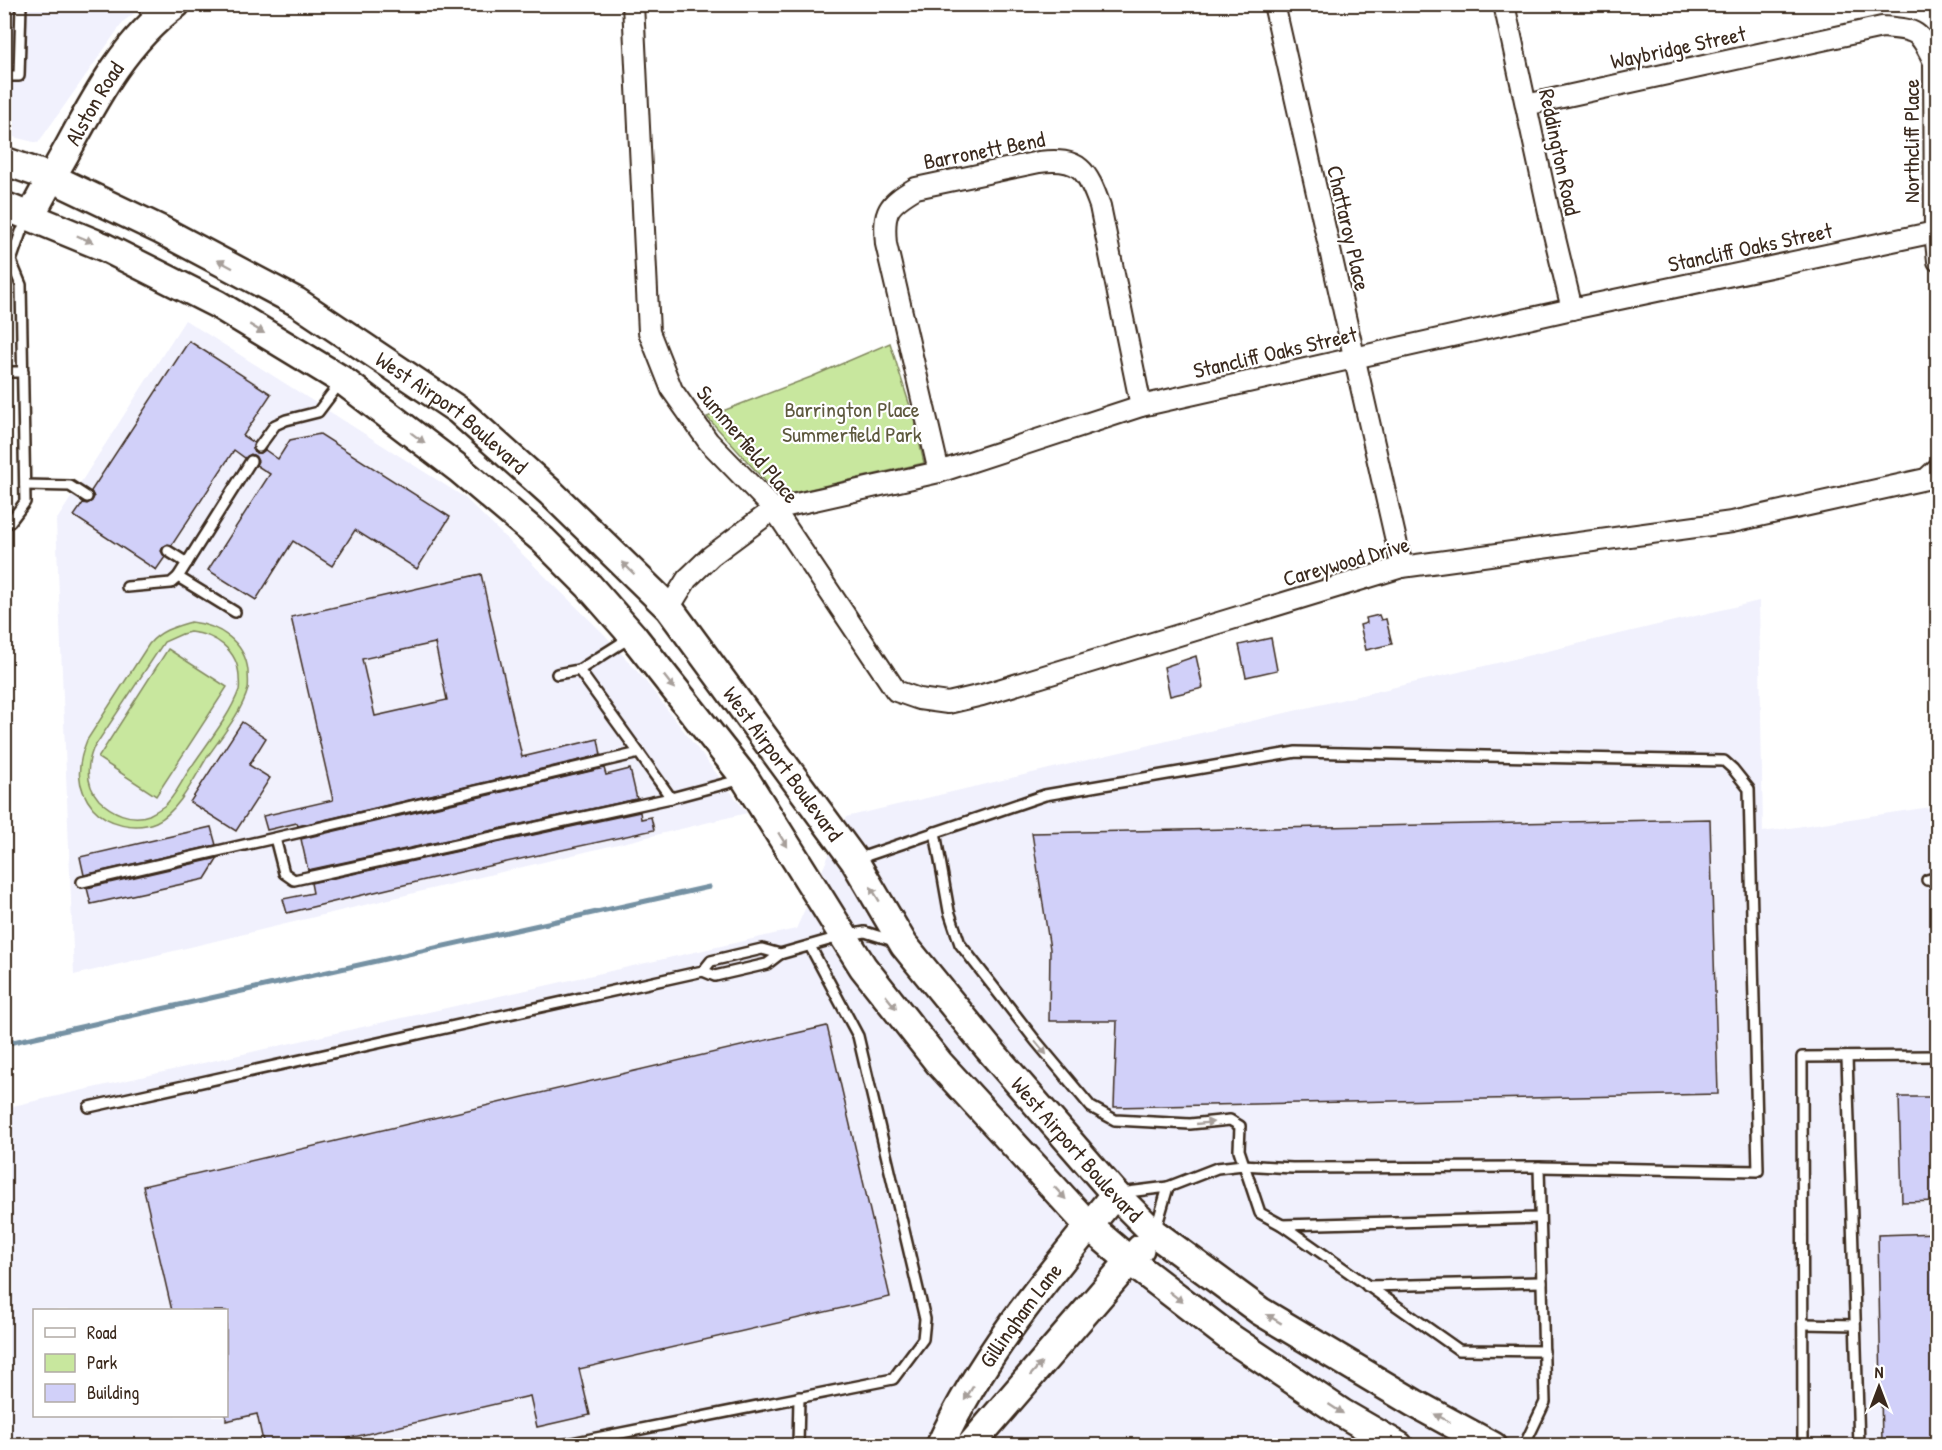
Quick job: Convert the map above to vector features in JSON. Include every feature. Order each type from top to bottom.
[{"type":"main road","name":"Alston Road","points":[[31,216],[50,177],[147,13],[162,14],[176,4]]},
{"type":"main road","name":"West Airport Boulevard","points":[[4,161],[50,177],[161,230],[297,302],[458,410],[551,493],[669,608],[854,860],[904,945],[988,1048],[1115,1194],[1154,1233],[1260,1311],[1414,1403],[1493,1446]]},
{"type":"main road","name":"West Airport Boulevard","points":[[4,206],[104,247],[217,304],[342,380],[459,469],[543,540],[589,586],[633,636],[745,778],[863,967],[939,1062],[1089,1226],[1229,1338],[1341,1413],[1400,1446]]},
{"type":"main road","points":[[342,380],[365,347]]},
{"type":"main road","points":[[633,636],[669,608]]},
{"type":"main road","points":[[745,778],[779,755]]},
{"type":"main road","name":"Gillingham Lane","points":[[940,1446],[952,1420],[1016,1317],[1115,1194]]},
{"type":"main road","name":"Gillingham Lane","points":[[970,1446],[1154,1233]]},
{"type":"street","name":"Chattaroy Place","points":[[1274,4],[1402,567]]},
{"type":"street","name":"Reddington Road","points":[[1504,4],[1572,309]]},
{"type":"street","name":"Summerfield Place","points":[[634,5],[650,332],[672,390],[708,441],[774,509],[896,690],[919,699],[948,703],[982,695]]},
{"type":"street","name":"Waybridge Street","points":[[1526,105],[1881,27],[1911,30]]},
{"type":"street","name":"Northcliff Place","points":[[1911,30],[1925,42],[1934,62],[1935,232],[1938,261]]},
{"type":"street","name":"Barronett Bend","points":[[939,472],[886,244],[884,221],[890,207],[916,188],[1039,162],[1060,160],[1079,167],[1091,181],[1100,206],[1142,406]]},
{"type":"street","name":"Stancliff Oaks Street","points":[[669,608],[687,579],[711,556],[774,509],[939,472],[1142,406],[1572,309],[1935,232]]},
{"type":"street","name":"Careywood Drive","points":[[982,695],[1402,567],[1732,522],[1926,479],[1938,468]]},
{"type":"lane","points":[[4,76],[19,76],[21,4]]},
{"type":"lane","points":[[4,523],[10,522],[25,502],[21,285],[8,261],[31,216]]},
{"type":"lane","points":[[4,372],[23,372]]},
{"type":"lane","points":[[259,447],[274,425],[318,412],[342,380]]},
{"type":"lane","points":[[127,587],[171,583],[178,577],[251,461]]},
{"type":"lane","points":[[25,485],[70,486],[87,497]]},
{"type":"lane","points":[[168,551],[187,563]]},
{"type":"lane","points":[[178,577],[235,612]]},
{"type":"lane","points":[[557,674],[579,670],[633,636]]},
{"type":"lane","points":[[579,670],[671,798]]},
{"type":"lane","points":[[854,860],[1045,795],[1296,752],[1724,761],[1749,789],[1758,1171],[1539,1167],[1292,1168],[1243,1166],[1217,1168],[1168,1187],[1115,1194]]},
{"type":"lane","points":[[82,882],[639,753]]},
{"type":"lane","points":[[275,838],[284,873],[294,880],[671,798],[745,778]]},
{"type":"lane","points":[[934,832],[949,911],[960,944],[1091,1107],[1121,1121],[1190,1124],[1230,1120],[1240,1126],[1239,1150],[1260,1213],[1282,1225],[1459,1350],[1544,1351]]},
{"type":"lane","points":[[1927,880],[1938,877]]},
{"type":"lane","points":[[89,1107],[703,971],[715,976],[767,964],[780,954],[843,936],[865,932],[904,945]]},
{"type":"lane","points":[[556,1446],[893,1379],[923,1340],[925,1319],[858,1036],[810,946]]},
{"type":"lane","points":[[703,971],[711,961],[762,949],[780,954]]},
{"type":"lane","points":[[1803,1446],[1802,1057],[1938,1056]]},
{"type":"lane","points":[[1847,1057],[1859,1446]]},
{"type":"lane","points":[[1524,1446],[1545,1402],[1539,1167]]},
{"type":"lane","points":[[1154,1233],[1168,1187]]},
{"type":"lane","points":[[1282,1225],[1539,1218]]},
{"type":"lane","points":[[1367,1286],[1542,1282]]},
{"type":"lane","points":[[1803,1324],[1855,1324]]},
{"type":"lane","points":[[798,1446],[799,1397]]},
{"type":"shaded area","points":[[5,5],[145,5],[124,21],[38,143],[5,135]]},
{"type":"shaded area","points":[[185,320],[464,497],[605,635],[643,678],[747,813],[74,975],[56,521]]},
{"type":"shaded area","points":[[1759,601],[1763,832],[1937,806],[1937,1445],[5,1445],[4,1108],[796,929],[846,817]]},
{"type":"green space","name":"Barrington Place Summerfield Park","points":[[890,343],[914,419],[924,463],[784,495],[766,482],[707,417],[811,377]]},
{"type":"green space","points":[[191,622],[220,631],[236,643],[242,651],[248,671],[245,698],[230,726],[184,795],[164,818],[139,826],[114,822],[99,814],[83,792],[80,767],[87,740],[149,644],[163,632]],"holes":[[[199,633],[216,640],[230,651],[238,667],[239,690],[235,701],[168,803],[142,817],[115,812],[99,800],[92,788],[88,769],[93,749],[164,642],[182,634]]]},
{"type":"green space","points":[[168,649],[227,687],[156,796],[98,758]]},
{"type":"building","points":[[189,341],[271,394],[243,436],[254,443],[253,449],[256,453],[265,450],[278,459],[290,440],[320,434],[450,517],[417,569],[355,530],[332,566],[293,541],[256,600],[208,570],[270,474],[256,465],[258,461],[255,456],[251,454],[245,458],[234,450],[172,545],[168,544],[163,547],[161,551],[165,557],[156,570],[74,516],[83,503],[87,504],[92,501],[94,497],[91,491]]},
{"type":"building","points":[[481,574],[522,757],[598,739],[601,755],[298,826],[297,823],[267,830],[263,816],[333,800],[291,617]],"holes":[[[435,643],[447,700],[375,716],[362,659]]]},
{"type":"building","points":[[1379,615],[1381,620],[1386,619],[1392,644],[1366,650],[1360,625],[1367,623],[1366,618]]},
{"type":"building","points":[[1271,638],[1277,670],[1246,677],[1239,645]]},
{"type":"building","points":[[1196,656],[1203,688],[1170,696],[1164,667]]},
{"type":"building","points":[[242,722],[266,738],[249,765],[270,778],[236,831],[190,802]]},
{"type":"building","points":[[604,768],[606,775],[630,769],[637,799],[308,870],[301,839]]},
{"type":"building","points":[[640,812],[641,819],[651,817],[654,830],[429,879],[287,913],[283,899],[313,893],[311,883]]},
{"type":"building","points":[[1710,819],[1718,1094],[1114,1107],[1117,1021],[1049,1021],[1050,949],[1032,833]]},
{"type":"building","points":[[211,827],[216,845],[84,875],[80,857]]},
{"type":"building","points":[[218,858],[205,879],[91,904],[87,888]]},
{"type":"building","points":[[827,1026],[890,1297],[579,1369],[590,1415],[537,1427],[530,1396],[315,1446],[264,1446],[257,1414],[226,1421],[228,1417],[228,1309],[172,1309],[143,1186]]},
{"type":"building","points":[[1899,1097],[1938,1097],[1938,1201],[1902,1202]]},
{"type":"building","points":[[1938,1233],[1938,1441],[1882,1443],[1878,1235]]},
{"type":"waterway","points":[[4,1044],[709,887]]}]
